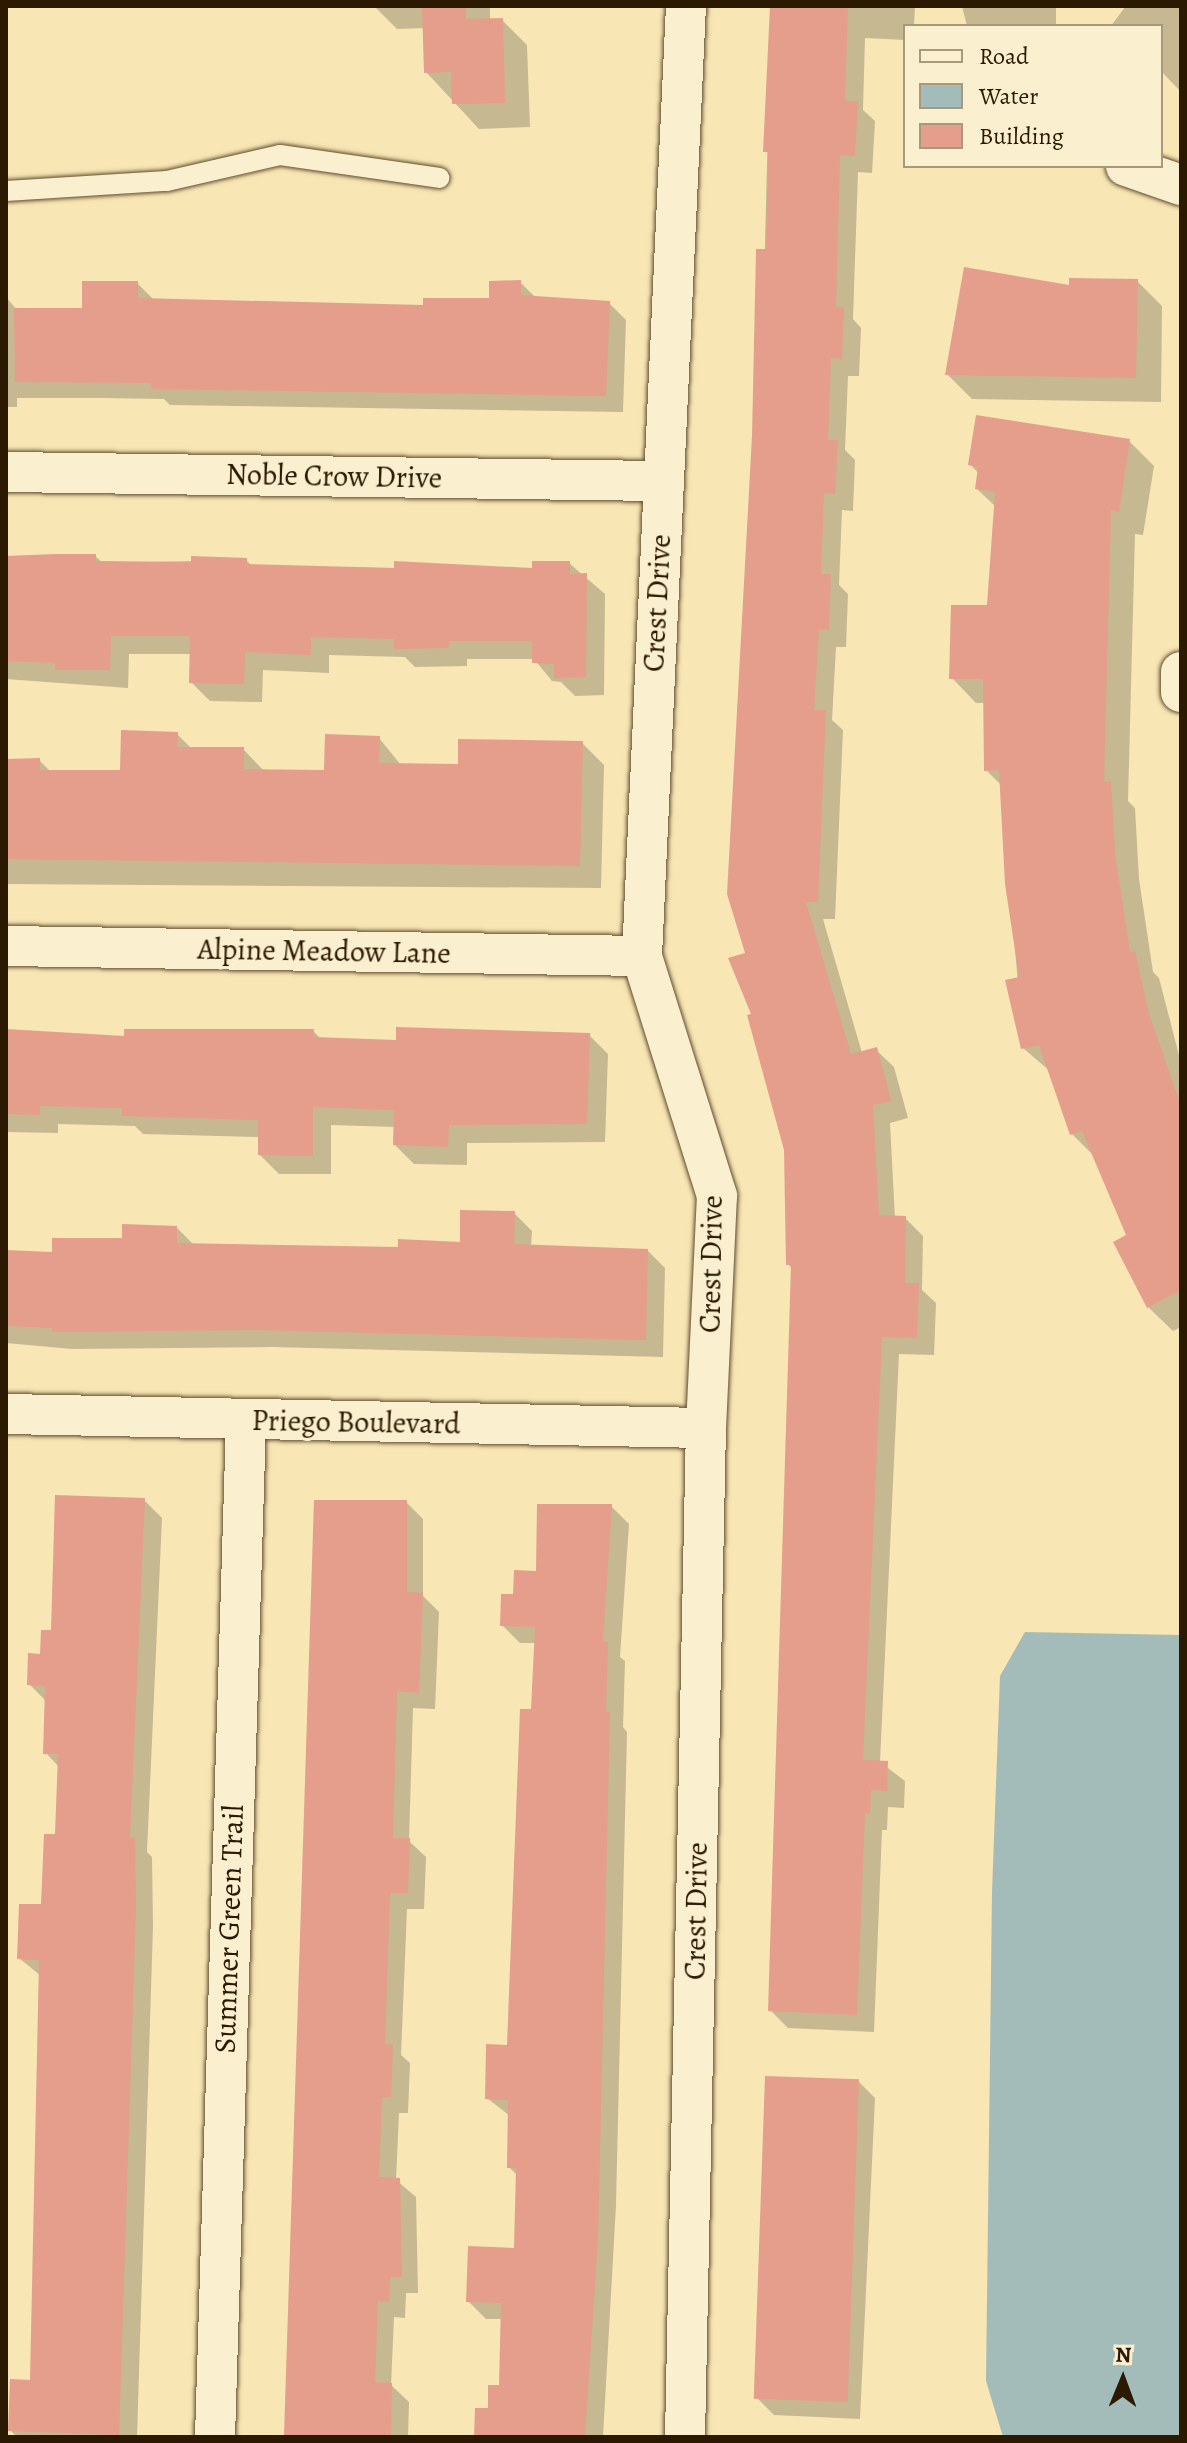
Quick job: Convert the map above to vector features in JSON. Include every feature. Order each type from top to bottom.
[{"type":"street","name":"Crest Drive","points":[[685,2437],[706,1428],[717,1196],[642,956],[686,6]]},
{"type":"street","points":[[1132,168],[1181,185]]},
{"type":"street","name":"Noble Crow Drive","points":[[6,472],[662,481]]},
{"type":"street","points":[[1181,672],[1181,692]]},
{"type":"street","name":"Alpine Meadow Lane","points":[[6,946],[642,956]]},
{"type":"street","name":"Priego Boulevard","points":[[6,1414],[706,1428]]},
{"type":"street","name":"Summer Green Trail","points":[[215,2437],[246,1420]]},
{"type":"lane","points":[[6,191],[167,181],[280,155],[439,178]]},
{"type":"water","points":[[1025,1632],[1181,1635],[1181,2437],[1003,2437],[986,2381],[992,1892],[1000,1676]]},
{"type":"building","points":[[422,6],[466,6],[466,19],[503,18],[505,103],[452,104],[451,72],[424,73]]},
{"type":"building","points":[[770,6],[848,6],[845,101],[858,101],[855,156],[840,155],[836,307],[844,308],[842,359],[831,358],[828,440],[838,440],[835,494],[824,493],[821,574],[831,574],[829,630],[819,629],[814,710],[826,710],[818,902],[806,902],[851,1054],[877,1047],[891,1101],[873,1105],[879,1215],[906,1216],[905,1283],[919,1283],[917,1338],[882,1337],[863,1760],[888,1761],[887,1791],[871,1790],[870,1813],[865,1813],[857,2015],[768,2011],[791,1265],[786,1265],[784,1150],[747,1015],[751,1014],[728,958],[745,953],[727,894],[752,436],[756,249],[766,249],[768,152],[763,152]]},
{"type":"building","points":[[964,267],[1069,285],[1069,278],[1138,279],[1136,378],[945,375]]},
{"type":"building","points":[[521,280],[521,295],[610,301],[606,396],[151,389],[151,383],[15,382],[14,308],[82,308],[82,281],[138,281],[138,298],[423,305],[423,298],[489,298],[489,281]]},
{"type":"building","points":[[976,415],[1130,439],[1119,512],[1111,510],[1104,782],[1111,781],[1115,853],[1130,952],[1135,951],[1149,1014],[1181,1106],[1181,1290],[1147,1308],[1113,1242],[1126,1235],[1082,1131],[1070,1135],[1039,1045],[1021,1049],[1005,980],[1019,977],[1005,884],[999,770],[984,771],[983,679],[949,679],[951,605],[987,605],[995,492],[975,489],[978,467],[968,465]]},
{"type":"building","points":[[96,554],[96,561],[191,562],[191,556],[247,558],[247,564],[394,568],[394,561],[532,568],[532,561],[570,561],[570,574],[587,573],[586,677],[554,678],[554,664],[532,663],[532,641],[449,641],[449,648],[394,649],[394,639],[311,637],[311,655],[245,652],[244,684],[189,683],[190,636],[111,636],[110,670],[55,670],[55,663],[6,661],[6,556]]},
{"type":"building","points":[[121,730],[178,732],[177,747],[244,747],[244,769],[324,770],[325,734],[380,736],[379,763],[458,764],[458,739],[583,741],[580,866],[6,859],[6,759],[40,758],[40,770],[120,770]]},
{"type":"building","points":[[396,1027],[590,1033],[587,1124],[449,1125],[448,1147],[393,1145],[394,1110],[313,1107],[313,1156],[258,1155],[258,1120],[122,1116],[122,1108],[40,1106],[40,1115],[6,1114],[6,1029],[124,1036],[124,1029],[314,1029],[313,1037],[396,1040]]},
{"type":"building","points":[[460,1210],[515,1211],[514,1244],[648,1249],[646,1340],[254,1330],[52,1332],[52,1328],[6,1326],[6,1250],[52,1252],[52,1238],[122,1238],[122,1224],[177,1226],[177,1243],[398,1247],[398,1239],[460,1242]]},
{"type":"building","points":[[55,1495],[145,1498],[130,1837],[135,1837],[136,1907],[119,2435],[8,2431],[10,2379],[30,2380],[39,1960],[17,1959],[19,1904],[41,1904],[44,1834],[55,1834],[58,1754],[43,1754],[45,1686],[27,1685],[28,1653],[40,1654],[41,1630],[51,1630]]},
{"type":"building","points":[[314,1500],[407,1500],[407,1592],[423,1593],[419,1693],[397,1691],[393,1838],[410,1838],[408,1893],[390,1893],[385,2044],[393,2045],[391,2097],[382,2097],[379,2177],[400,2178],[402,2277],[390,2277],[389,2302],[378,2301],[375,2382],[392,2383],[391,2437],[284,2435]]},
{"type":"building","points":[[537,1504],[612,1504],[603,1641],[608,1642],[606,1712],[610,1712],[598,2239],[585,2437],[474,2437],[475,2408],[488,2408],[488,2385],[499,2385],[501,2303],[466,2302],[468,2246],[514,2248],[516,2168],[507,2168],[508,2100],[485,2099],[486,2044],[507,2045],[520,1709],[531,1709],[535,1627],[500,1626],[501,1594],[513,1594],[514,1570],[536,1571]]},
{"type":"building","points":[[765,2076],[859,2079],[848,2402],[754,2399]]}]
